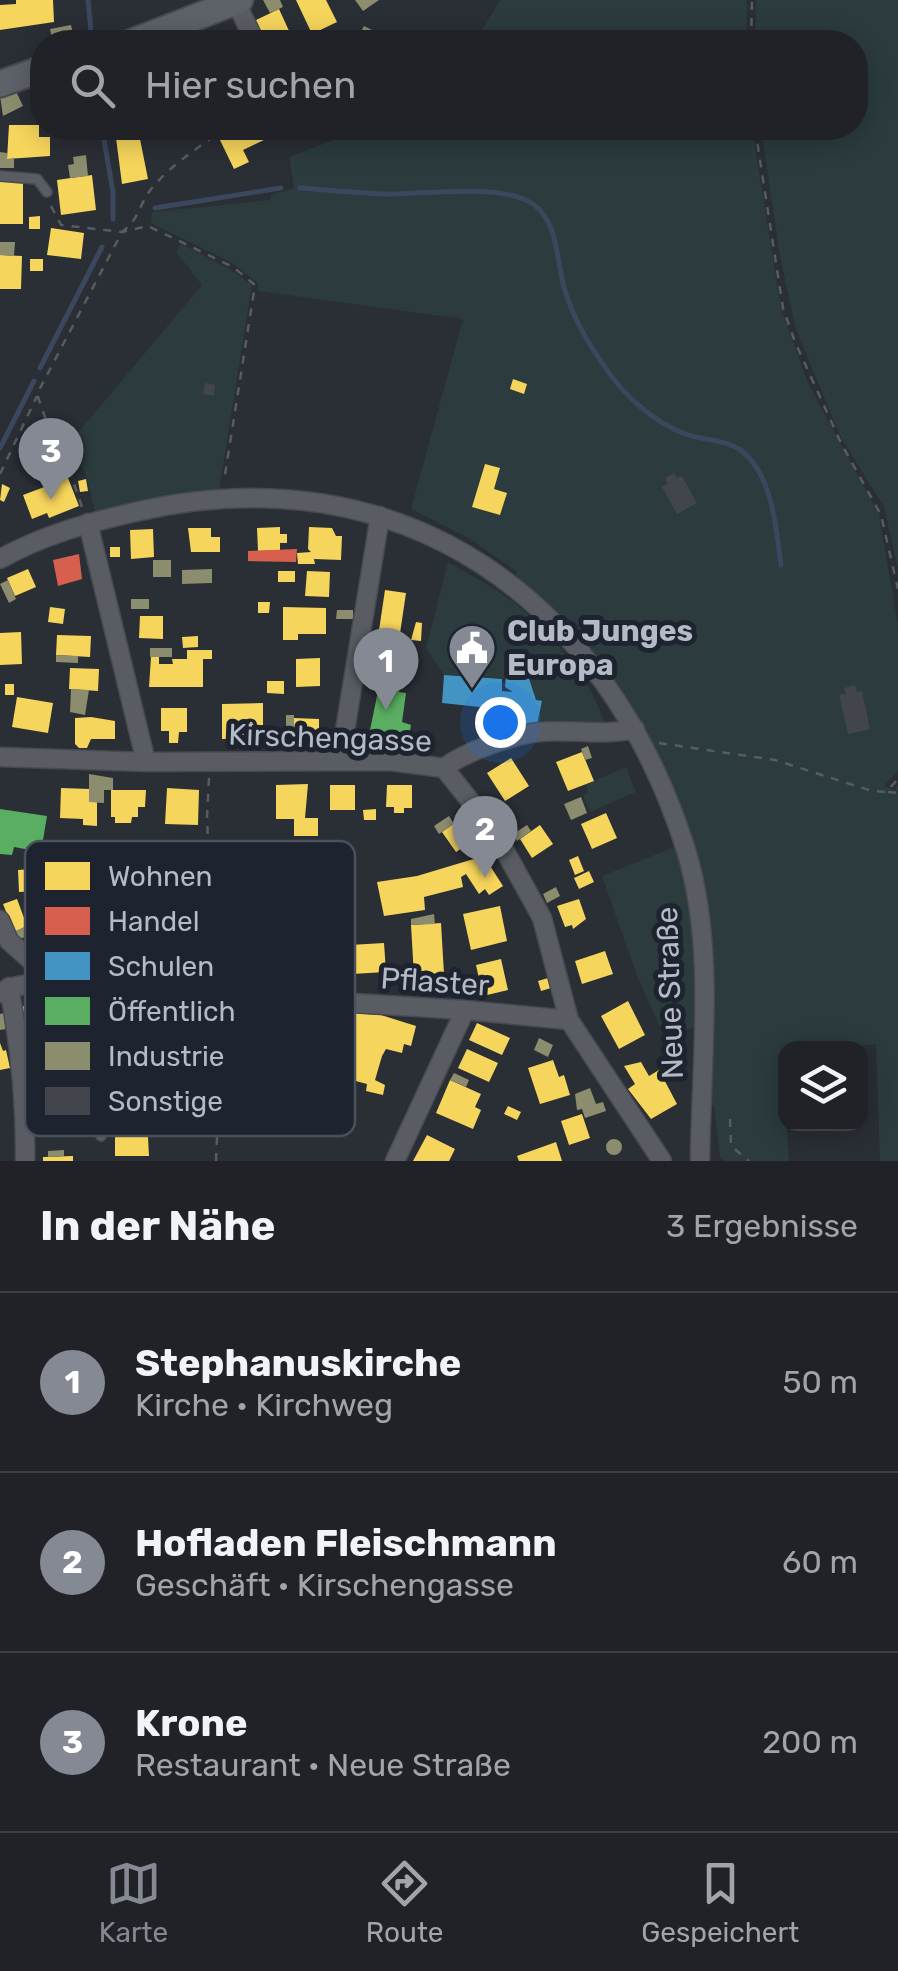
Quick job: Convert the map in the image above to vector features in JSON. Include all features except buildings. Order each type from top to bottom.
[{"type":"street","points":[[163,30],[238,1],[251,30]]},
{"type":"street","points":[[0,84],[30,73]]},
{"type":"street","name":"Neue Straße","points":[[0,559],[88,522],[154,507],[221,498],[302,499],[380,516],[447,543],[506,578],[539,606],[578,648],[639,737],[662,783],[686,852],[700,927],[703,996],[699,1161]]},
{"type":"street","points":[[340,761],[380,516]]},
{"type":"street","points":[[88,522],[146,762]]},
{"type":"street","points":[[444,768],[520,735],[541,732],[639,737]]},
{"type":"street","name":"Kirschengasse","points":[[0,757],[146,762],[390,761],[444,768],[494,830],[542,918],[569,1020],[662,1161]]},
{"type":"street","points":[[0,920],[10,940],[25,954]]},
{"type":"street","points":[[5,990],[21,1053],[25,1099]]},
{"type":"street","name":"Pflaster","points":[[355,1006],[465,1010],[569,1020]]},
{"type":"street","points":[[396,1161],[465,1010]]},
{"type":"street","points":[[25,1136],[25,1161]]},
{"type":"lane","points":[[0,176],[37,179],[48,192]]},
{"type":"path","points":[[751,30],[752,0]]},
{"type":"path","points":[[0,474],[122,232],[136,222],[148,193],[174,166],[209,140]]},
{"type":"path","points":[[757,140],[784,308],[794,342],[881,515],[898,589]]},
{"type":"path","points":[[48,192],[52,213],[61,225],[122,232],[148,226],[234,268],[256,285],[221,498]]},
{"type":"path","points":[[37,394],[61,446],[88,522]]},
{"type":"path","points":[[639,737],[775,760],[858,788],[898,793]]},
{"type":"path","points":[[886,792],[898,778]]},
{"type":"path","points":[[207,841],[208,779]]},
{"type":"path","points":[[730,1119],[731,1146],[750,1161]]},
{"type":"path","points":[[216,1136],[216,1161]]},
{"type":"shaded area","points":[[500,0],[747,0],[746,30],[482,30]]},
{"type":"shaded area","points":[[756,0],[898,0],[898,568],[884,507],[841,438],[796,330],[780,257],[763,140],[868,140],[868,30],[755,30]]},
{"type":"shaded area","points":[[334,140],[754,140],[781,308],[808,383],[879,514],[898,625],[898,771],[884,786],[895,790],[898,785],[898,1161],[880,1161],[876,1044],[868,1045],[868,1041],[778,1041],[778,1131],[787,1131],[789,1161],[724,1161],[720,1156],[714,1106],[708,1104],[693,850],[651,742],[617,684],[552,608],[516,576],[517,572],[470,539],[411,509],[463,319],[258,291],[258,283],[232,263],[151,223],[152,212],[270,200],[271,195],[294,188],[289,157]]},
{"type":"shaded area","points":[[180,243],[252,285],[219,491],[137,501],[95,512],[86,475],[70,442],[202,285],[177,253]]},
{"type":"shaded area","points":[[448,562],[505,596],[547,633],[582,677],[605,724],[537,725],[542,702],[536,700],[525,666],[502,679],[444,675],[426,648]]},
{"type":"shaded area","points":[[626,767],[636,792],[590,812],[583,795],[588,792],[586,784]]},
{"type":"shaded area","points":[[677,846],[692,916],[697,1026],[665,1038],[637,976],[602,876]]},
{"type":"waterway","points":[[88,0],[91,30]]},
{"type":"waterway","points":[[104,140],[113,192],[113,219]]},
{"type":"waterway","points":[[155,208],[281,188]]},
{"type":"waterway","points":[[300,188],[383,194],[481,191],[519,197],[533,204],[553,233],[566,294],[578,323],[621,388],[662,422],[685,434],[730,445],[753,463],[767,489],[781,565]]},
{"type":"waterway","points":[[40,368],[102,247]]},
{"type":"waterway","points":[[0,448],[34,381]]},
{"type":"place","name":"Krone","points":[[51,500]]},
{"type":"place","name":"Club Junges Europa","points":[[472,690]]},
{"type":"place","name":"Stephanuskirche","points":[[386,710]]},
{"type":"place","name":"Hofladen Fleischmann","points":[[485,878]]}]
